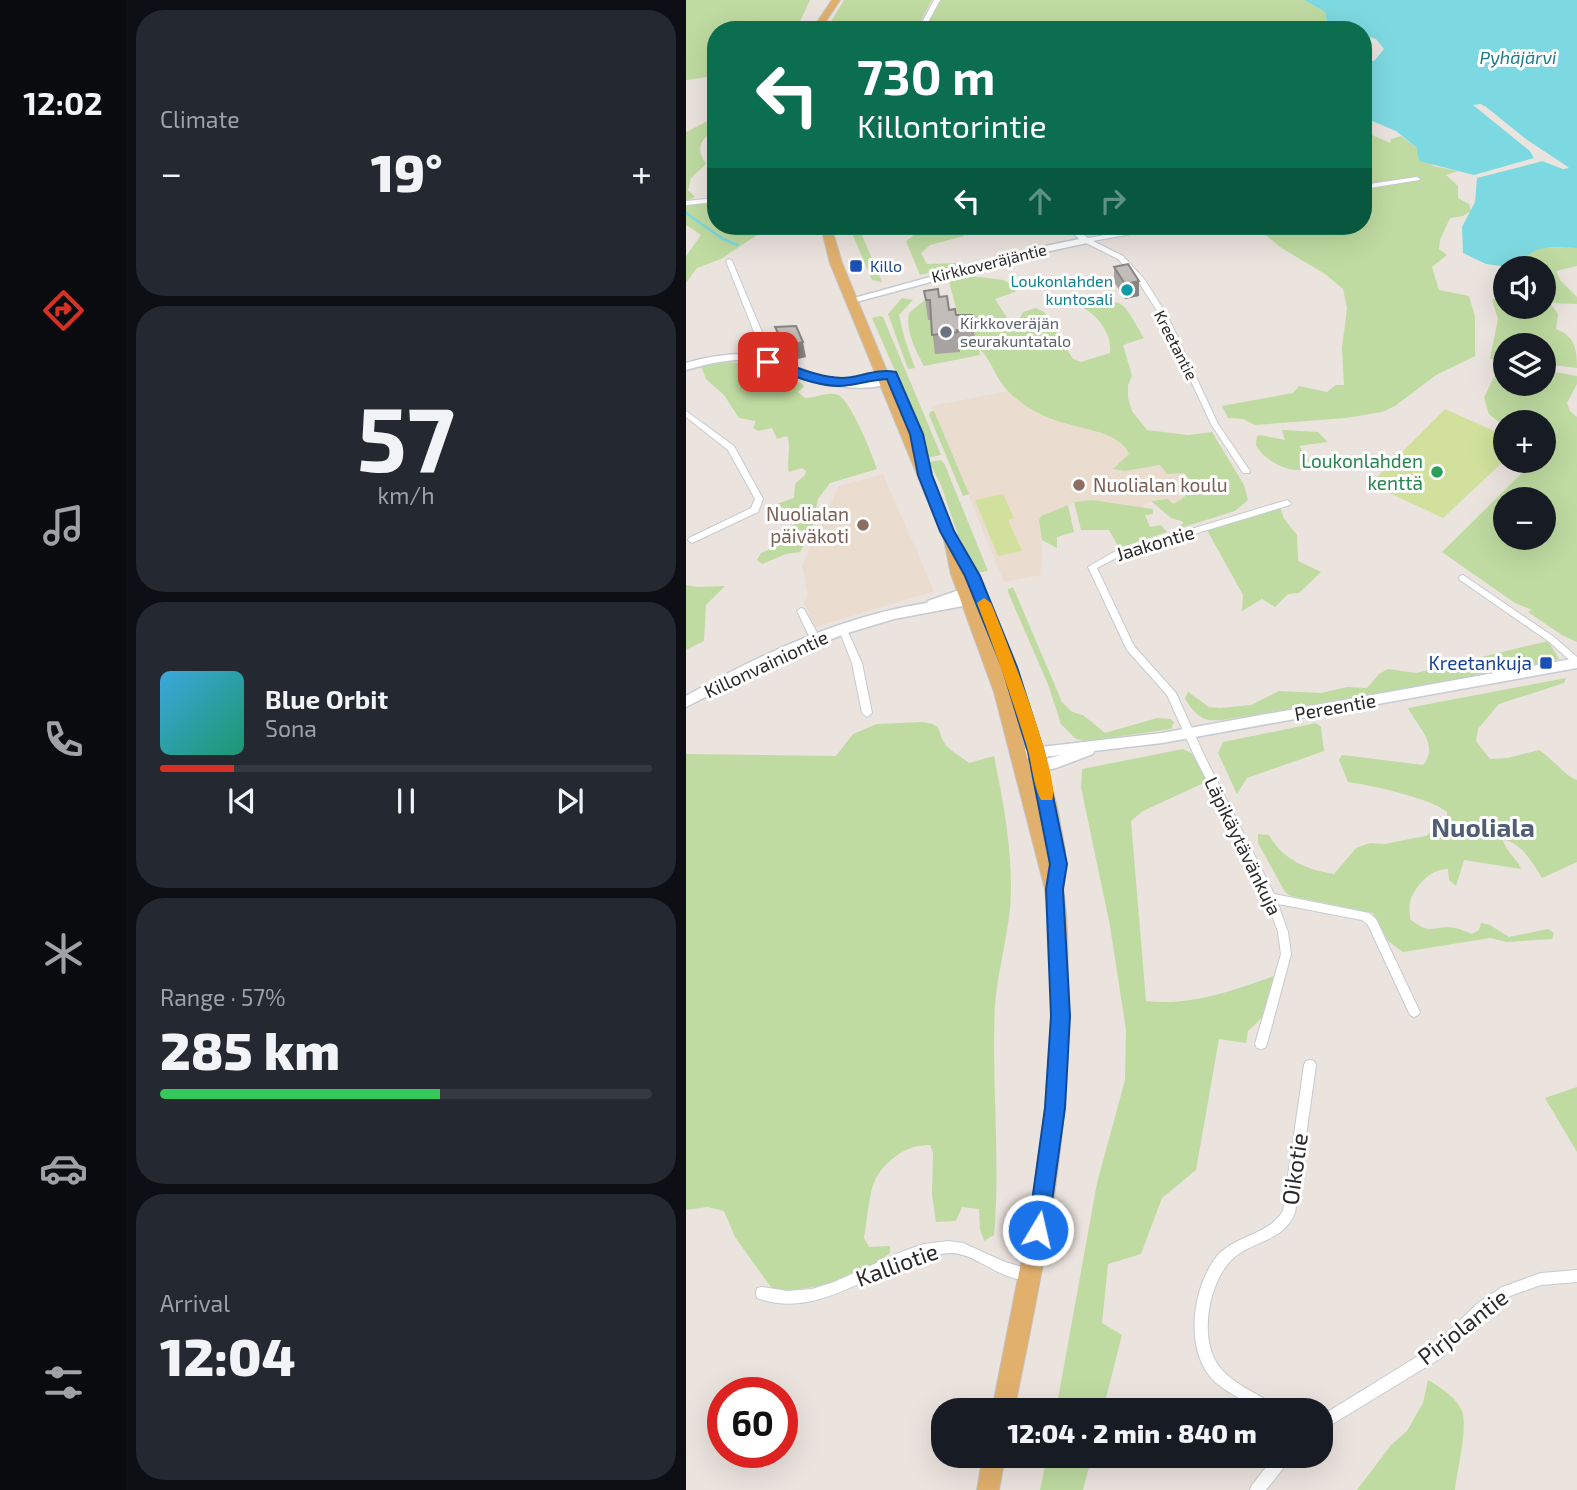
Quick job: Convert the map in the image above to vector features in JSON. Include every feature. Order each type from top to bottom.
[{"type":"main road","points":[[820,21],[829,0]]},
{"type":"main road","points":[[822,21],[836,0]]},
{"type":"main road","points":[[830,235],[887,377],[916,434],[925,475],[973,595],[1009,667],[1039,759],[1059,864],[1055,889]]},
{"type":"main road","points":[[973,595],[1055,889],[1060,967],[1058,1076],[1042,1207],[1005,1398]]},
{"type":"main road","points":[[988,1490],[992,1468]]},
{"type":"street","points":[[926,21],[937,0]]},
{"type":"street","points":[[1372,186],[1416,179]]},
{"type":"street","points":[[686,203],[707,201]]},
{"type":"street","points":[[1078,235],[1084,241]]},
{"type":"street","name":"Kirkkoveräjäntie","points":[[854,296],[1116,235]]},
{"type":"street","name":"Kreetantie","points":[[1084,241],[1112,253],[1128,264],[1171,330],[1212,420],[1246,471]]},
{"type":"street","points":[[729,261],[760,337],[758,358]]},
{"type":"street","points":[[686,367],[712,360],[758,358],[812,378],[847,382],[887,377]]},
{"type":"street","points":[[686,414],[732,448],[759,505],[752,512],[692,540]]},
{"type":"street","name":"Jaakontie","points":[[1189,733],[1167,687],[1142,663],[1125,639],[1092,567],[1115,555],[1287,503]]},
{"type":"street","points":[[1463,578],[1551,639],[1577,663]]},
{"type":"street","name":"Killonvainiontie","points":[[686,702],[742,670],[814,638],[973,595]]},
{"type":"street","points":[[801,611],[814,638]]},
{"type":"street","points":[[844,630],[857,663],[867,713]]},
{"type":"street","name":"Pereentie","points":[[1021,762],[1039,759],[1056,764],[1093,748],[1577,663]]},
{"type":"street","name":"Läpikäytävänkuja","points":[[1189,733],[1271,898],[1286,939],[1286,954],[1261,1044]]},
{"type":"street","points":[[1271,898],[1365,916],[1372,922],[1414,1012]]},
{"type":"street","name":"Oikotie","points":[[1253,1398],[1215,1372],[1205,1357],[1202,1322],[1210,1283],[1220,1262],[1240,1246],[1273,1233],[1284,1224],[1289,1213],[1310,1065]]},
{"type":"street","name":"Kalliotie","points":[[762,1293],[776,1297],[806,1298],[912,1255],[945,1247],[961,1247],[1004,1268],[1030,1274]]},
{"type":"street","name":"Pirjolantie","points":[[1333,1417],[1436,1353],[1483,1308],[1506,1291],[1541,1279],[1577,1276]]},
{"type":"street","points":[[1257,1490],[1274,1468]]},
{"type":"shaded area","name":"Nuolialan koulu","points":[[1009,391],[1020,402],[1117,440],[1127,448],[1129,455],[1114,469],[1125,471],[1161,465],[1167,473],[1184,473],[1192,483],[1191,488],[1181,501],[1173,504],[1154,499],[1140,508],[1092,500],[1074,502],[1042,516],[1039,520],[1042,540],[1041,575],[1004,582],[932,406]]},
{"type":"shaded area","name":"Nuolialan päiväkoti","points":[[883,474],[934,591],[815,627],[804,603],[808,595],[802,565],[839,486]]},
{"type":"green space","points":[[686,0],[810,0],[800,21],[707,21],[707,77],[686,80]]},
{"type":"green space","points":[[844,0],[932,0],[921,21],[831,21]]},
{"type":"green space","points":[[940,0],[1304,0],[1325,12],[1327,21],[929,21]]},
{"type":"green space","points":[[707,122],[707,136],[700,149],[706,164],[691,178],[688,190],[695,197],[686,201],[686,132]]},
{"type":"green space","points":[[1372,135],[1390,143],[1391,139],[1401,136],[1417,148],[1433,166],[1458,171],[1446,175],[1458,186],[1458,198],[1469,204],[1471,211],[1463,216],[1450,218],[1439,249],[1447,255],[1432,267],[1439,290],[1469,296],[1475,317],[1475,356],[1436,375],[1395,406],[1382,412],[1346,418],[1255,425],[1243,419],[1228,418],[1222,406],[1293,393],[1299,386],[1327,392],[1336,385],[1344,385],[1342,348],[1347,308],[1343,289],[1325,274],[1280,247],[1266,235],[1372,235]]},
{"type":"green space","points":[[707,203],[707,235],[757,235],[721,259],[697,268],[686,283],[686,256],[701,235],[686,225],[686,205]]},
{"type":"green space","points":[[853,235],[862,235],[882,282],[872,280]]},
{"type":"green space","points":[[915,235],[964,235],[930,245],[921,253],[927,264],[960,265],[920,275],[906,241]]},
{"type":"green space","points":[[1542,247],[1577,248],[1577,266],[1556,271],[1556,256],[1524,256]]},
{"type":"green space","points":[[1556,271],[1560,280],[1577,297],[1577,304],[1556,303]]},
{"type":"green space","points":[[964,275],[1003,280],[1017,287],[1015,292],[995,299],[1014,329],[1023,312],[1036,308],[1044,312],[1073,359],[1081,362],[1110,353],[1110,346],[1098,319],[1079,306],[1106,302],[1120,304],[1144,338],[1123,345],[1132,376],[1128,385],[1128,398],[1132,411],[1147,430],[1188,435],[1212,432],[1244,485],[1248,500],[1235,511],[1177,529],[1184,522],[1171,518],[1151,501],[1168,499],[1173,504],[1183,498],[1192,483],[1184,473],[1167,474],[1160,465],[1125,471],[1113,469],[1129,454],[1124,446],[1107,435],[1052,419],[1023,404],[1000,381],[979,349],[980,355],[924,366],[910,334],[909,313],[927,298],[943,304],[961,326],[948,278]]},
{"type":"green space","points":[[902,298],[913,300],[899,315],[915,368],[908,369],[888,314]]},
{"type":"green space","points":[[1556,311],[1558,314],[1556,329],[1567,335],[1574,344],[1577,368],[1556,365],[1556,333],[1495,333],[1498,319],[1556,319]]},
{"type":"green space","points":[[883,317],[941,455],[927,458],[916,419],[872,318]]},
{"type":"green space","points":[[726,362],[758,364],[801,383],[804,386],[798,392],[805,398],[838,395],[855,417],[877,469],[830,483],[818,499],[811,534],[800,552],[786,554],[762,564],[757,560],[761,553],[782,544],[781,532],[795,524],[787,509],[769,517],[765,515],[768,507],[794,498],[795,484],[806,471],[802,468],[789,472],[787,436],[777,439],[772,428],[758,431],[753,428],[756,421],[739,418],[724,395],[706,379],[701,366]]},
{"type":"green space","points":[[1556,372],[1577,376],[1577,384],[1567,403],[1570,411],[1577,417],[1577,642],[1562,635],[1528,612],[1532,610],[1515,603],[1442,552],[1493,502],[1493,550],[1556,550],[1556,487],[1508,487],[1522,473],[1556,473],[1556,410],[1493,410],[1493,417],[1489,414],[1484,398],[1493,379],[1493,396],[1556,396]]},
{"type":"green space","name":"Loukonlahden kenttä","points":[[1445,409],[1493,431],[1493,471],[1443,518],[1370,484]]},
{"type":"green space","points":[[934,411],[969,494],[963,496],[929,415]]},
{"type":"green space","points":[[1282,430],[1318,432],[1328,442],[1299,446],[1309,460],[1306,468],[1293,470],[1271,461],[1256,445],[1257,436],[1260,435],[1285,440]]},
{"type":"green space","points":[[941,460],[988,571],[977,573],[958,535],[941,485],[929,462]]},
{"type":"green space","points":[[1003,494],[1014,518],[1008,520],[1022,551],[998,556],[975,500]]},
{"type":"green space","points":[[1092,500],[1153,509],[1153,514],[1145,515],[1150,527],[1161,525],[1167,532],[1119,548],[1109,530],[1081,530],[1074,502]]},
{"type":"green space","points":[[1068,505],[1074,532],[1057,537],[1057,548],[1042,540],[1039,520],[1041,516]]},
{"type":"green space","points":[[1280,507],[1284,519],[1297,535],[1298,561],[1321,572],[1299,593],[1288,594],[1275,607],[1262,599],[1242,611],[1243,595],[1207,530]]},
{"type":"green space","points":[[686,585],[725,586],[706,605],[704,641],[686,650]]},
{"type":"green space","points":[[1013,587],[1062,702],[1072,712],[1083,715],[1105,733],[1157,718],[1174,722],[1171,729],[1086,741],[1076,739],[1061,724],[1049,687],[1008,592],[1008,589]]},
{"type":"green space","points":[[1548,641],[1559,659],[1519,669],[1227,719],[1204,718],[1191,708],[1185,698],[1188,692],[1209,707],[1220,708],[1251,705],[1279,691],[1321,693],[1347,687],[1367,688],[1379,674],[1388,669],[1416,673]]},
{"type":"green space","points":[[1566,678],[1564,683],[1499,704],[1478,729],[1476,741],[1490,759],[1508,758],[1539,750],[1577,780],[1577,862],[1542,878],[1521,849],[1503,840],[1521,869],[1464,860],[1456,886],[1449,880],[1448,869],[1436,871],[1420,884],[1410,902],[1410,919],[1428,929],[1448,927],[1472,934],[1479,930],[1481,923],[1490,925],[1509,937],[1548,929],[1554,933],[1552,939],[1507,942],[1490,938],[1403,952],[1388,941],[1373,913],[1291,896],[1285,892],[1258,843],[1258,834],[1269,835],[1282,851],[1297,862],[1334,874],[1356,848],[1370,843],[1384,844],[1426,836],[1447,818],[1447,812],[1428,802],[1385,789],[1348,782],[1339,760],[1342,755],[1423,765],[1428,758],[1428,743],[1408,708]]},
{"type":"green space","points":[[922,722],[937,726],[947,747],[969,763],[994,756],[1006,822],[1011,888],[995,1005],[997,1178],[994,1235],[984,1241],[979,1209],[962,1207],[956,1221],[936,1222],[932,1195],[933,1153],[930,1145],[922,1145],[906,1150],[886,1165],[876,1178],[872,1190],[864,1238],[869,1247],[890,1246],[890,1253],[864,1270],[834,1282],[804,1289],[773,1290],[735,1237],[724,1211],[707,1207],[686,1210],[686,754],[836,756],[853,734],[877,724]]},
{"type":"green space","points":[[1316,723],[1321,727],[1324,751],[1247,778],[1237,794],[1218,753],[1223,742]]},
{"type":"green space","points":[[1183,749],[1195,755],[1208,781],[1143,811],[1131,821],[1146,1001],[1195,999],[1227,992],[1274,976],[1263,1017],[1248,1031],[1246,1043],[1219,1039],[1196,1170],[1162,1198],[1141,1254],[1108,1264],[1102,1323],[1122,1335],[1106,1398],[1058,1398],[1097,1183],[1125,1080],[1126,1030],[1110,926],[1081,787],[1082,769]]},
{"type":"green space","points":[[1577,1087],[1577,1152],[1545,1098]]},
{"type":"green space","points":[[1428,1380],[1452,1397],[1460,1406],[1464,1418],[1455,1490],[1357,1490],[1391,1445],[1407,1431],[1423,1403]]},
{"type":"green space","points":[[1045,1468],[1089,1468],[1083,1490],[1040,1490]]},
{"type":"water","name":"Pyhäjärvi","points":[[1304,0],[1577,0],[1577,248],[1549,247],[1535,250],[1527,256],[1493,256],[1493,265],[1463,253],[1462,227],[1475,202],[1477,178],[1543,161],[1563,169],[1568,167],[1527,140],[1485,106],[1479,109],[1530,151],[1534,158],[1474,175],[1419,161],[1417,148],[1396,131],[1372,121],[1372,61],[1384,49],[1372,38],[1372,21],[1327,21],[1325,12]]},
{"type":"pier","points":[[1481,104],[1569,168],[1563,169],[1537,159],[1548,159],[1525,143],[1533,149],[1537,158],[1534,158],[1530,151],[1473,105]]},
{"type":"building","points":[[1128,264],[1139,281],[1125,284],[1114,267]]},
{"type":"building","points":[[938,289],[939,297],[947,296],[949,310],[955,309],[956,315],[972,315],[974,328],[932,335],[930,300],[926,300],[924,291]]},
{"type":"building","points":[[796,326],[803,342],[785,346],[775,327]]},
{"type":"waterway","points":[[686,213],[707,228]]},
{"type":"waterway","points":[[717,235],[738,245]]},
{"type":"slow traffic","points":[[984,603],[1009,667],[1041,766],[1046,796]]},
{"type":"place","name":"Killo","points":[[856,266]]},
{"type":"place","name":"Loukonlahden kuntosali","points":[[1127,290]]},
{"type":"place","name":"Kirkkoveräjän seurakuntatalo","points":[[946,332]]},
{"type":"place","name":"Loukonlahden kenttä","points":[[1437,472]]},
{"type":"place","name":"Nuolialan koulu","points":[[1079,485]]},
{"type":"place","name":"Nuolialan päiväkoti","points":[[863,525]]},
{"type":"place","name":"Kreetankuja","points":[[1546,663]]},
{"type":"district","name":"Nuoliala","points":[[1483,828]]},
{"type":"route","points":[[768,362],[802,375],[826,380],[847,382],[863,376],[892,375],[916,434],[925,475],[947,531],[966,562],[1009,667],[1041,766],[1059,864],[1055,889],[1061,1016],[1055,1108],[1038,1230]]}]
